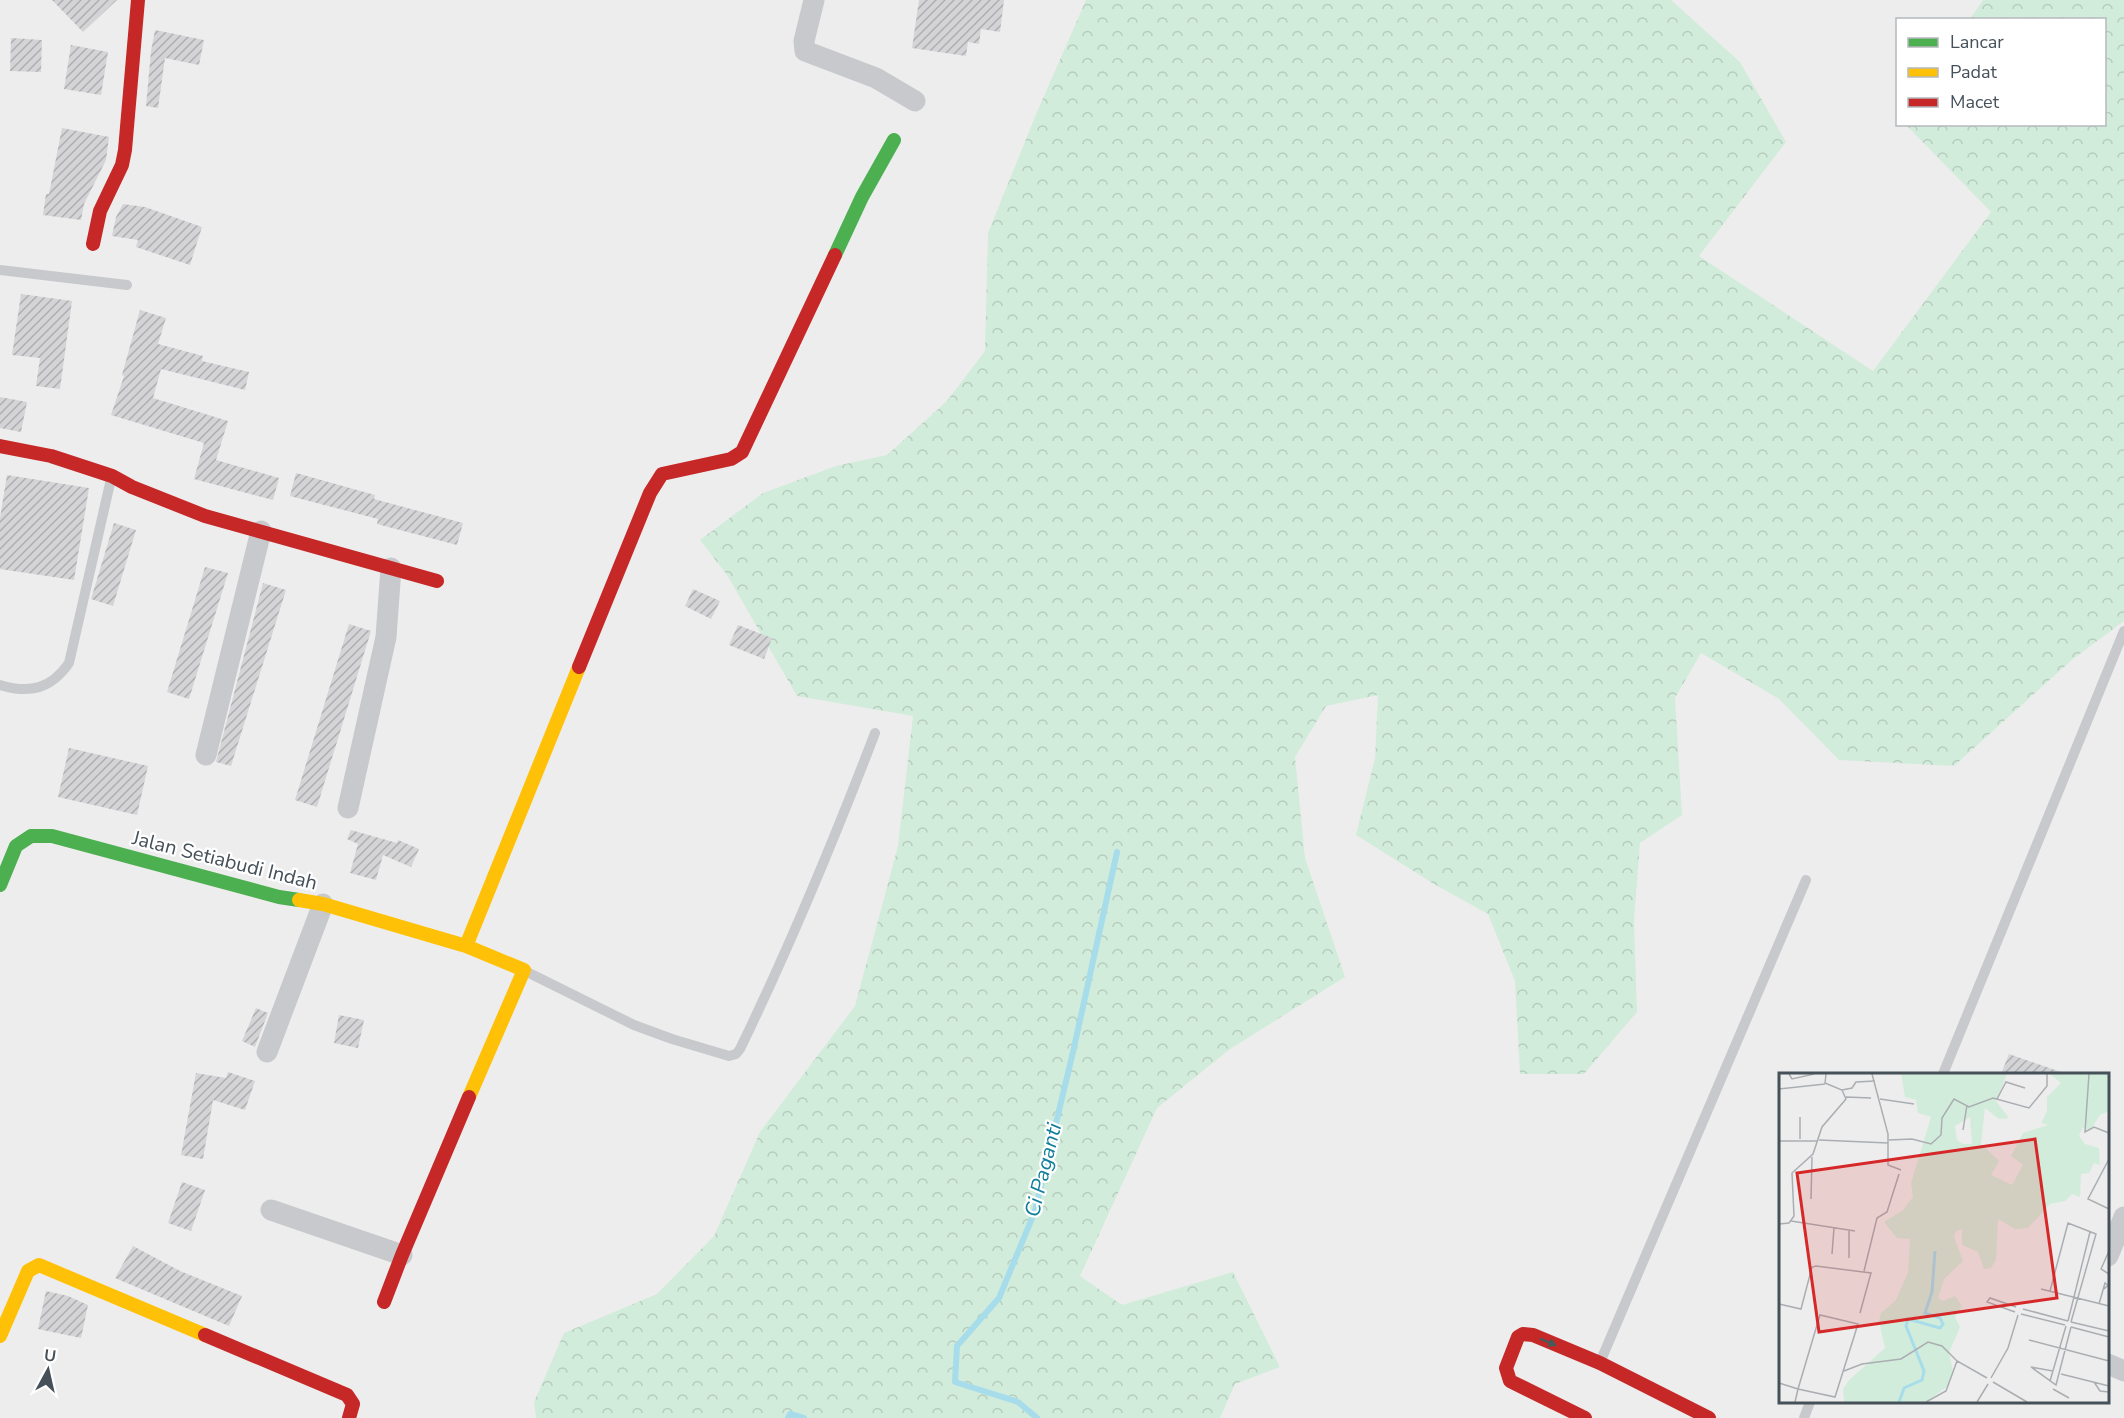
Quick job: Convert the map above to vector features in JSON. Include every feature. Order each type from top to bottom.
[{"type":"street","points":[[93,244],[100,211],[122,165],[125,150],[138,0]]},
{"type":"street","points":[[814,0],[804,41],[804,51],[876,78],[915,101]]},
{"type":"street","points":[[466,946],[650,492],[662,474],[731,459],[742,452],[862,196],[894,140]]},
{"type":"street","points":[[0,446],[51,456],[112,476],[132,487],[205,516],[437,581]]},
{"type":"street","points":[[206,755],[261,531]]},
{"type":"street","points":[[348,808],[386,637],[390,568]]},
{"type":"street","name":"Jalan Setiabudi Indah","points":[[0,885],[16,846],[31,836],[52,836],[279,897],[323,904],[466,946],[524,970]]},
{"type":"street","points":[[267,1052],[323,904]]},
{"type":"street","points":[[384,1302],[524,970]]},
{"type":"street","points":[[271,1209],[402,1255]]},
{"type":"street","points":[[2109,1254],[2124,1217]]},
{"type":"street","points":[[0,1336],[28,1271],[39,1265],[347,1395],[353,1404],[349,1418]]},
{"type":"street","points":[[1585,1418],[1510,1381],[1507,1374],[1508,1362],[1518,1337],[1523,1334],[1533,1335],[1600,1363],[1709,1418]]},
{"type":"street","points":[[2109,1364],[2124,1371]]},
{"type":"lane","points":[[0,270],[127,285]]},
{"type":"lane","points":[[0,685],[12,689],[44,687],[60,676],[69,663],[112,476]]},
{"type":"lane","points":[[1943,1073],[2124,631]]},
{"type":"lane","points":[[524,970],[634,1025],[729,1056],[736,1054],[762,1003],[820,871],[875,733]]},
{"type":"lane","points":[[1600,1363],[1806,880]]},
{"type":"lane","points":[[1804,1418],[1809,1403]]},
{"type":"green space","points":[[1086,0],[1671,0],[1740,62],[1786,142],[1699,256],[1873,371],[1991,212],[1907,126],[2106,126],[2106,18],[1971,18],[1983,0],[2124,0],[2124,621],[2073,659],[1954,766],[1839,760],[1779,699],[1701,653],[1675,698],[1682,815],[1640,843],[1634,920],[1637,1012],[1584,1074],[1520,1074],[1515,981],[1488,914],[1434,884],[1356,835],[1375,758],[1378,695],[1326,706],[1295,757],[1305,858],[1345,977],[1230,1049],[1157,1108],[1080,1276],[1122,1305],[1233,1272],[1280,1367],[1235,1384],[1220,1418],[536,1418],[534,1402],[564,1333],[657,1294],[714,1236],[760,1132],[855,1006],[898,846],[913,716],[797,696],[727,575],[700,540],[763,493],[836,466],[887,455],[947,401],[985,351],[988,233]]},
{"type":"building","points":[[52,0],[117,0],[83,32]]},
{"type":"building","points":[[919,0],[1004,0],[1000,32],[981,29],[979,44],[968,42],[966,56],[912,48]]},
{"type":"building","points":[[155,30],[204,40],[199,65],[165,58],[158,108],[146,106]]},
{"type":"building","points":[[11,38],[42,40],[41,72],[10,71]]},
{"type":"building","points":[[71,45],[108,52],[101,95],[64,89]]},
{"type":"building","points":[[62,128],[109,137],[106,160],[84,204],[81,220],[43,215]]},
{"type":"building","points":[[123,204],[145,207],[202,227],[190,265],[136,247],[138,240],[112,236],[116,217]]},
{"type":"building","points":[[21,294],[72,301],[60,389],[36,386],[40,358],[12,355]]},
{"type":"building","points":[[140,310],[166,318],[158,344],[203,356],[202,361],[249,372],[245,390],[161,369],[153,398],[228,421],[216,460],[279,478],[273,500],[194,479],[204,443],[111,415],[124,376],[122,375]]},
{"type":"building","points":[[0,397],[27,402],[21,432],[0,428]]},
{"type":"building","points":[[296,473],[375,495],[374,499],[463,523],[457,545],[377,524],[378,519],[290,496]]},
{"type":"building","points":[[7,475],[89,488],[74,580],[0,569],[0,518]]},
{"type":"building","points":[[114,523],[136,530],[113,606],[91,599]]},
{"type":"building","points":[[205,567],[228,573],[189,699],[167,692]]},
{"type":"building","points":[[263,583],[286,590],[231,766],[216,762]]},
{"type":"building","points":[[693,589],[720,601],[711,619],[685,606]]},
{"type":"building","points":[[349,624],[371,631],[317,807],[295,800]]},
{"type":"building","points":[[738,625],[772,638],[764,659],[729,645]]},
{"type":"building","points":[[69,748],[148,766],[137,815],[58,797]]},
{"type":"building","points":[[351,830],[397,843],[398,840],[419,849],[411,867],[383,855],[376,880],[350,873],[358,844],[347,839]]},
{"type":"building","points":[[256,1008],[268,1013],[255,1047],[242,1041]]},
{"type":"building","points":[[339,1015],[364,1020],[358,1048],[334,1043]]},
{"type":"building","points":[[2009,1054],[2061,1072],[2061,1073],[2001,1073]]},
{"type":"building","points":[[228,1072],[255,1081],[245,1110],[213,1100],[203,1159],[181,1155],[196,1073],[226,1078]]},
{"type":"building","points":[[182,1182],[205,1190],[191,1231],[168,1223]]},
{"type":"building","points":[[133,1246],[180,1271],[242,1296],[229,1326],[115,1278]]},
{"type":"building","points":[[46,1291],[68,1296],[88,1305],[81,1338],[38,1329]]},
{"type":"waterway","name":"Ci Paganti","points":[[1037,1418],[1018,1402],[955,1382],[957,1346],[999,1298],[1035,1211],[1117,852]]},
{"type":"waterway","name":"Ci Paganti","points":[[788,1418],[790,1414],[804,1418]]},
{"type":"traffic: fast","points":[[835,255],[862,197],[894,140]]},
{"type":"traffic: fast","points":[[0,885],[16,846],[31,836],[52,836],[279,897],[299,900]]},
{"type":"traffic: slow","points":[[466,946],[579,667]]},
{"type":"traffic: slow","points":[[299,900],[323,904],[466,946],[524,970],[469,1097]]},
{"type":"traffic: slow","points":[[0,1336],[28,1271],[39,1265],[205,1335]]},
{"type":"traffic: jam","points":[[93,244],[100,211],[122,165],[125,150],[138,0]]},
{"type":"traffic: jam","points":[[579,667],[650,493],[662,474],[731,459],[742,452],[835,255]]},
{"type":"traffic: jam","points":[[0,446],[51,456],[112,476],[132,487],[205,516],[437,581]]},
{"type":"traffic: jam","points":[[384,1302],[469,1097]]},
{"type":"traffic: jam","points":[[1585,1418],[1510,1381],[1506,1368],[1518,1337],[1523,1334],[1533,1335],[1600,1363],[1709,1418]]},
{"type":"traffic: jam","points":[[205,1335],[347,1395],[353,1404],[349,1418]]}]
